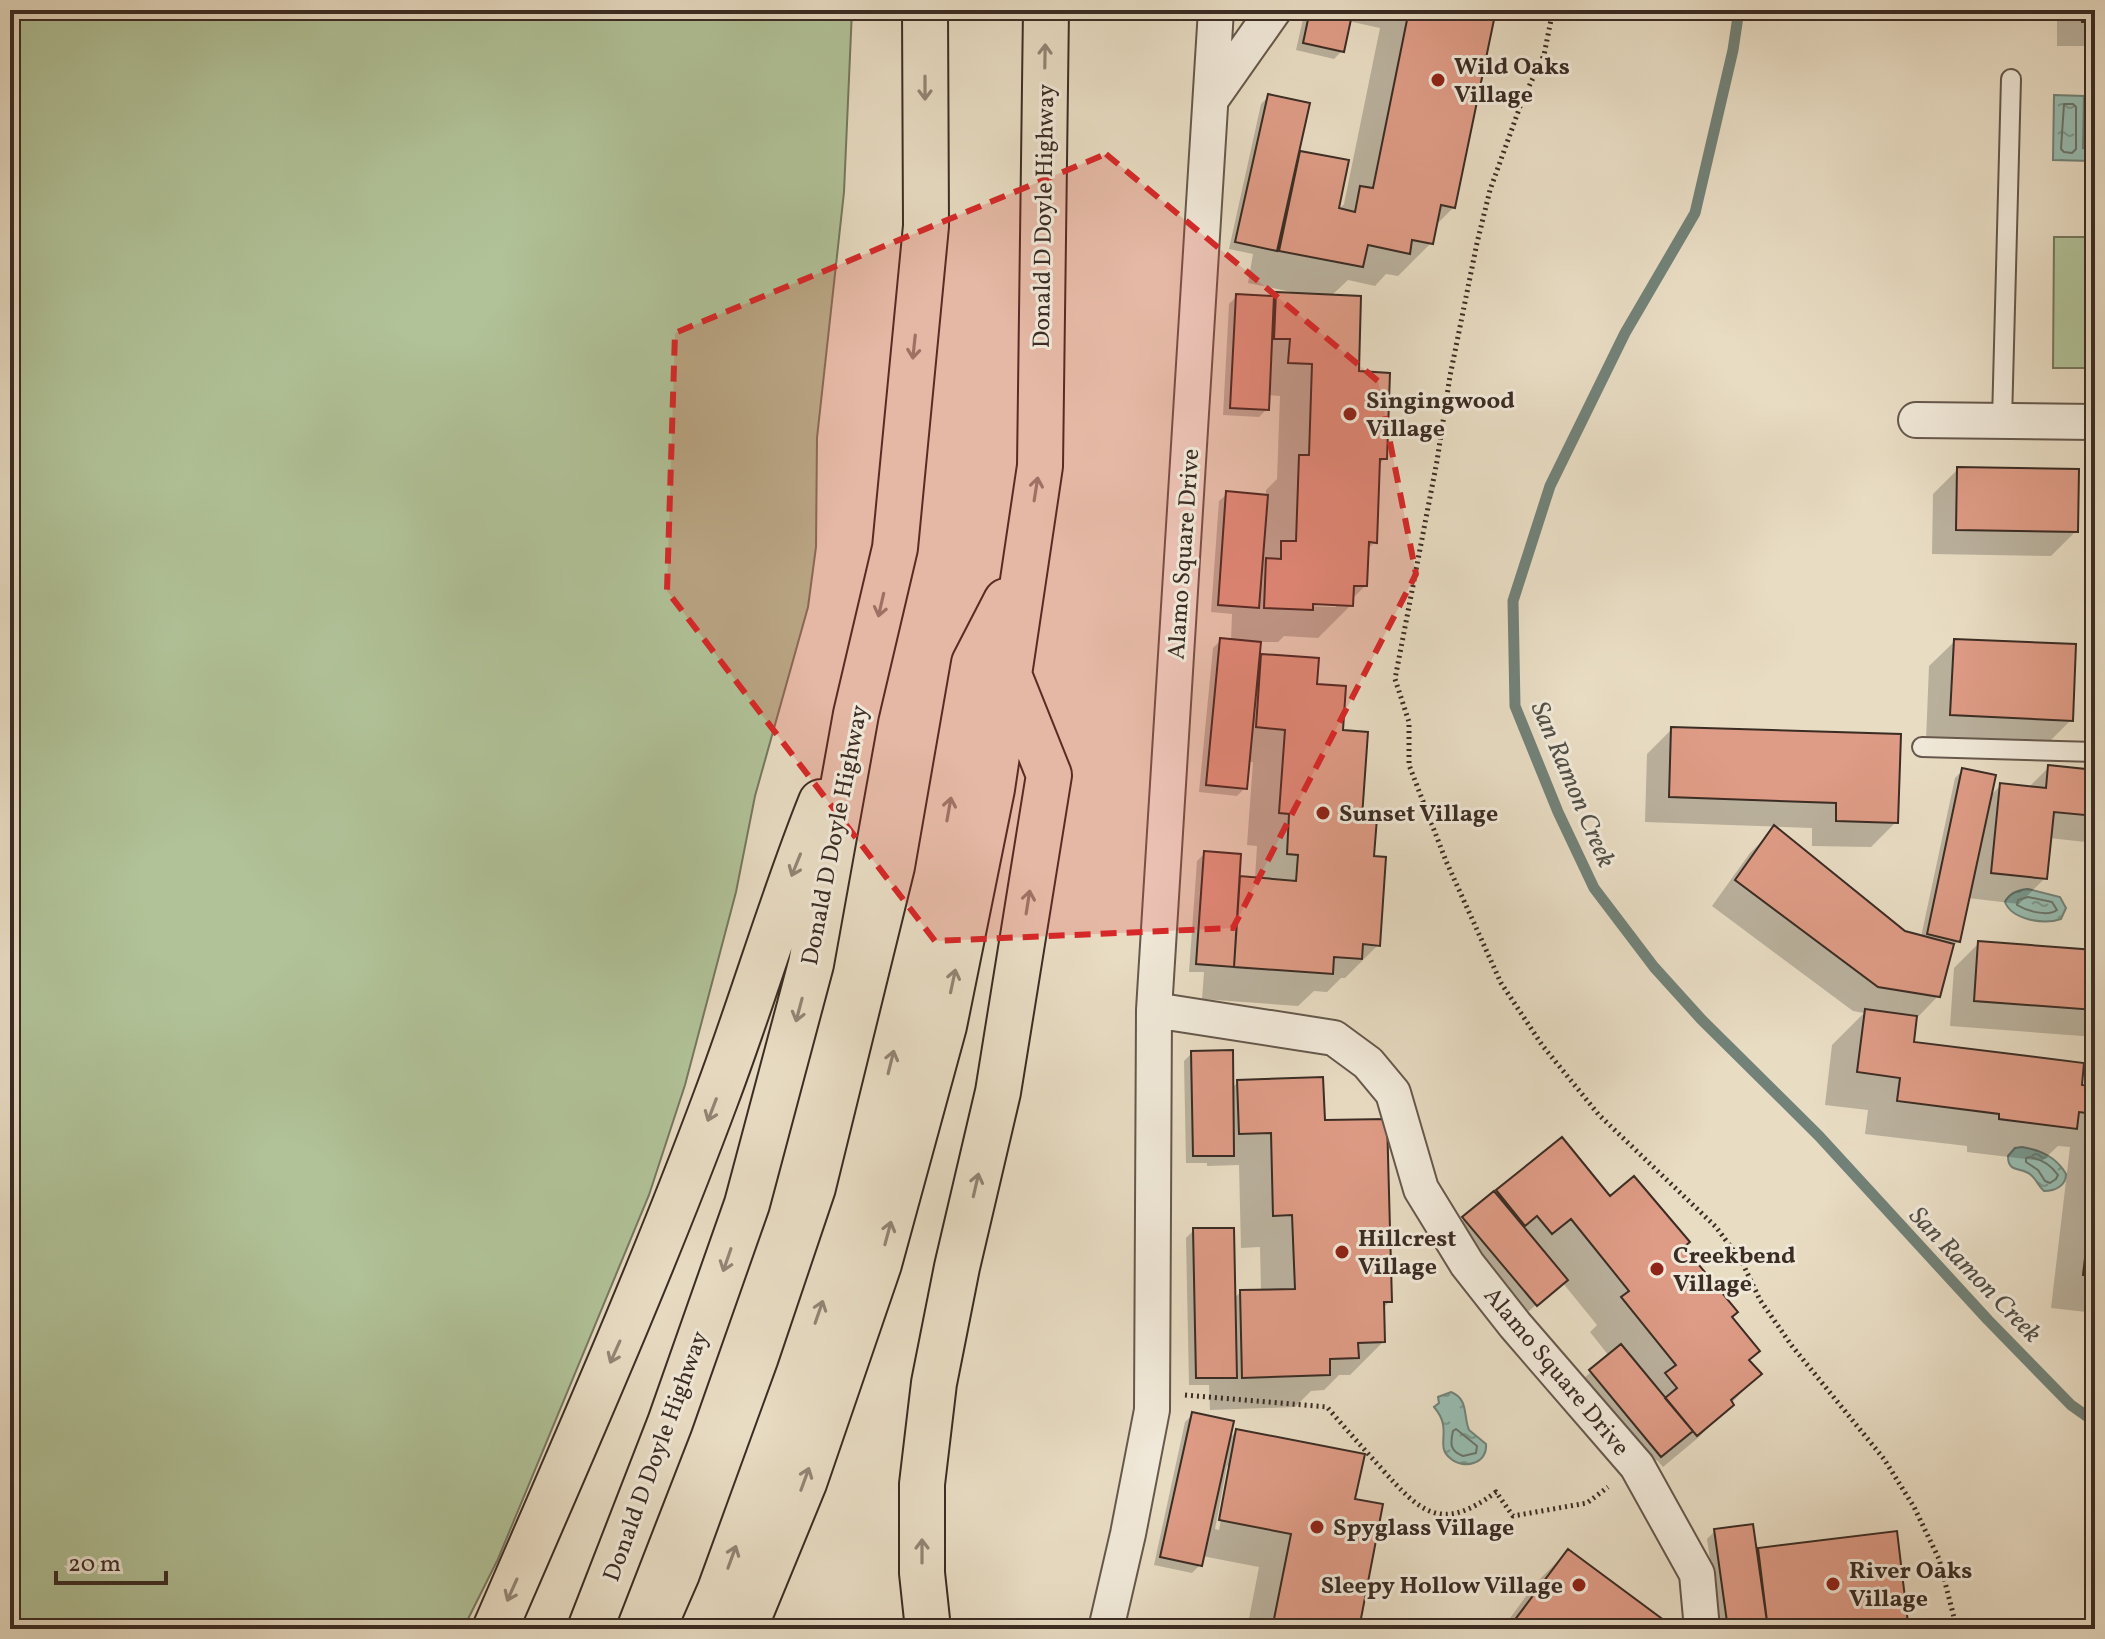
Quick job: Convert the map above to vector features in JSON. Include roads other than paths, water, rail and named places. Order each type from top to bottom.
[{"type":"highway","name":"Donald D Doyle Highway","points":[[590,1629],[670,1423],[747,1204],[811,964],[856,714],[895,548],[926,226],[925,10]]},
{"type":"highway","name":"Donald D Doyle Highway","points":[[744,1629],[804,1483],[879,1264],[944,1026],[992,789],[1040,466],[1046,10]]},
{"type":"highway","points":[[703,1629],[720,1590],[857,1201],[937,876],[974,663],[1024,566]]},
{"type":"highway","points":[[928,1629],[922,1573],[922,1484],[934,1383],[957,1267],[998,1092],[1049,775],[1008,672]]},
{"type":"highway","points":[[495,1629],[630,1319],[675,1207],[717,1096],[790,880],[856,714]]},
{"type":"street","name":"Alamo Square Drive","points":[[1106,1629],[1152,1410],[1154,1010],[1216,10]]},
{"type":"street","points":[[1212,98],[1274,10]]},
{"type":"street","points":[[1916,420],[2095,422]]},
{"type":"street","name":"Alamo Square Drive","points":[[1154,1010],[1334,1038],[1368,1063],[1393,1093],[1421,1189],[1467,1264],[1515,1325],[1637,1466],[1697,1574],[1702,1629]]},
{"type":"lane","points":[[2002,421],[2011,79]]},
{"type":"lane","points":[[1922,747],[2095,752]]},
{"type":"water","points":[[2054,95],[2084,96],[2083,148],[2091,149],[2091,161],[2053,160]]},
{"type":"water","points":[[2028,889],[2060,897],[2066,908],[2061,919],[2029,920],[2014,913],[2005,902],[2017,891]]},
{"type":"water","points":[[2015,1148],[2042,1152],[2058,1163],[2066,1174],[2062,1185],[2044,1191],[2027,1172],[2013,1168],[2008,1156]]},
{"type":"water","points":[[1451,1392],[1463,1403],[1469,1430],[1486,1444],[1483,1456],[1474,1463],[1455,1462],[1444,1448],[1443,1423],[1434,1407],[1439,1403],[1438,1397]]},
{"type":"waterway","name":"San Ramon Creek","points":[[1739,10],[1733,50],[1695,213],[1625,333],[1550,486],[1513,601],[1515,706],[1558,812],[1594,888],[1654,967],[1701,1019],[1819,1136],[1988,1320],[2071,1405],[2095,1422]]},
{"type":"place","name":"Wild Oaks Village","points":[[1438,80]]},
{"type":"place","name":"Singingwood Village","points":[[1350,414]]},
{"type":"place","name":"Sunset Village","points":[[1323,813]]},
{"type":"place","name":"Hillcrest Village","points":[[1342,1252]]},
{"type":"place","name":"Creekbend Village","points":[[1657,1269]]},
{"type":"place","name":"Spyglass Village","points":[[1317,1527]]},
{"type":"place","name":"River Oaks Village","points":[[1833,1584]]},
{"type":"place","name":"Sleepy Hollow Village","points":[[1579,1585]]}]
